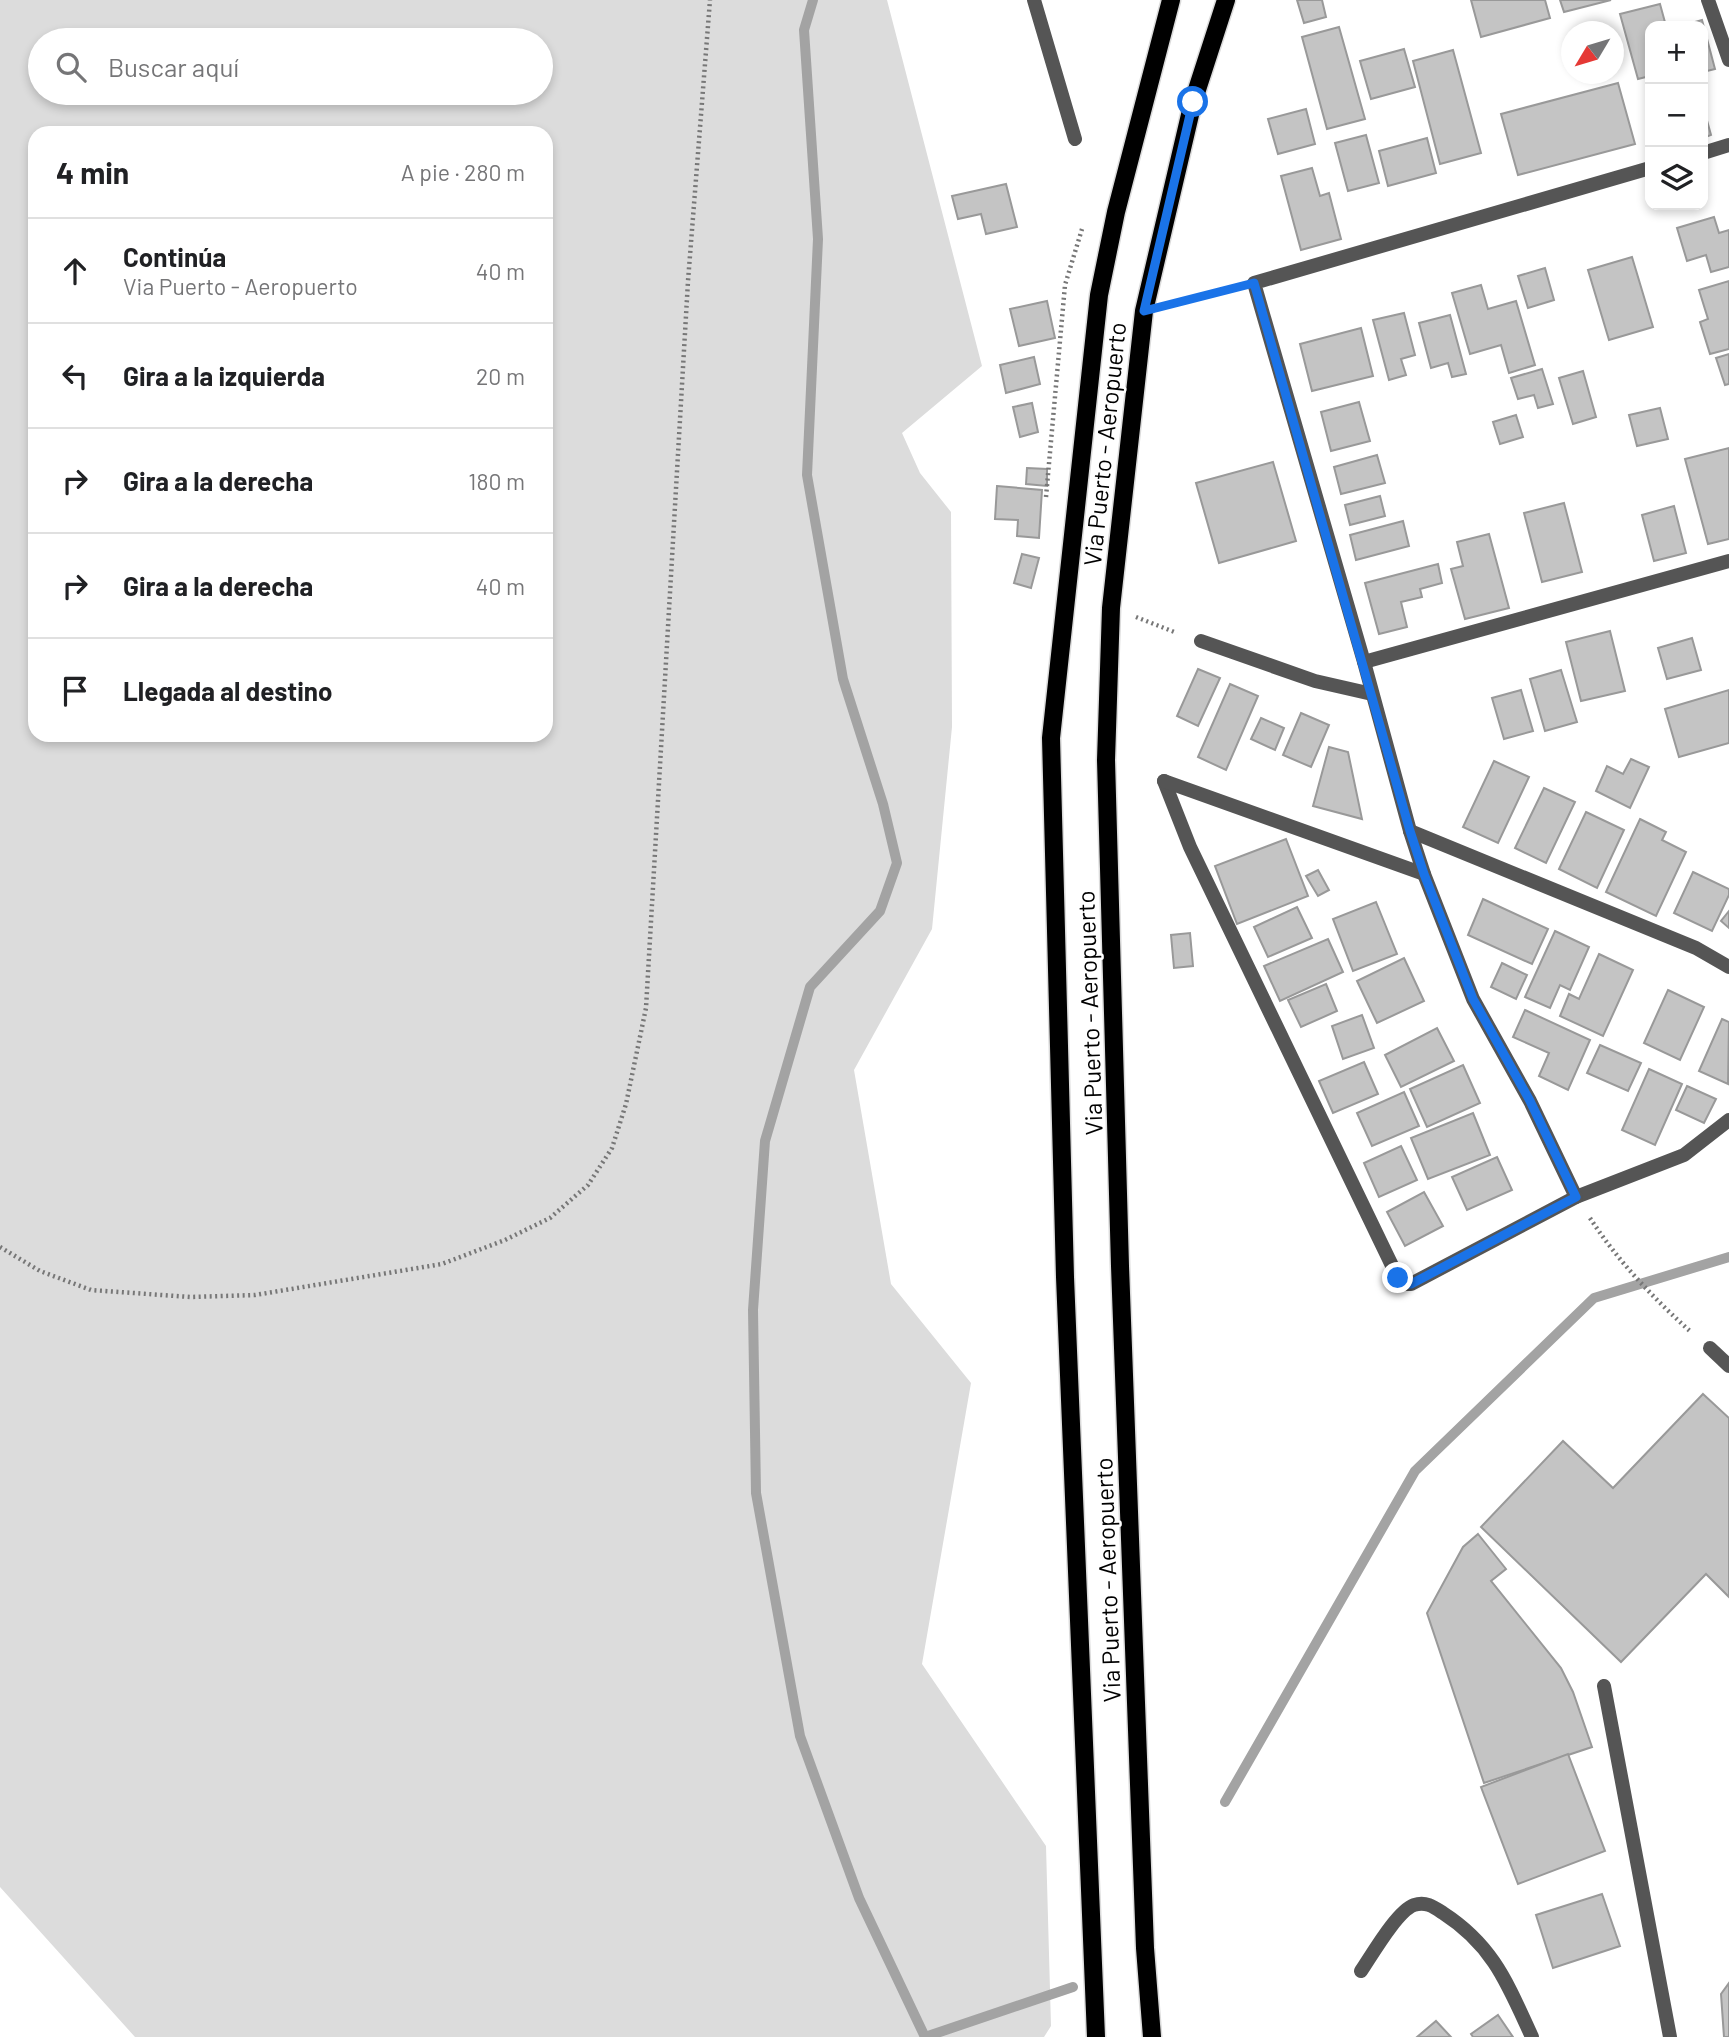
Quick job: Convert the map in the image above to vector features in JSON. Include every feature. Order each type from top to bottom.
[{"type":"main road","name":"Via Puerto - Aeropuerto","points":[[1096,2037],[1065,1277],[1051,738],[1099,295],[1116,212],[1171,0]]},
{"type":"main road","name":"Via Puerto - Aeropuerto","points":[[1152,2037],[1144,1948],[1120,1266],[1106,760],[1111,608],[1144,311],[1193,102],[1226,0]]},
{"type":"street","points":[[1034,0],[1075,139]]},
{"type":"street","points":[[1708,0],[1729,60]]},
{"type":"street","points":[[1708,151],[1729,145]]},
{"type":"street","points":[[1576,1197],[1530,1101],[1473,999],[1424,874],[1254,283],[1645,169]]},
{"type":"street","points":[[1364,662],[1729,561]]},
{"type":"street","points":[[1201,641],[1315,681],[1372,694]]},
{"type":"street","points":[[1424,874],[1164,781],[1190,847],[1398,1278],[1411,1284],[1576,1197],[1684,1155],[1729,1120]]},
{"type":"street","points":[[1410,831],[1696,948],[1729,967]]},
{"type":"street","points":[[1710,1348],[1729,1366]]},
{"type":"street","points":[[1604,1686],[1670,2037]]},
{"type":"street","points":[[1361,1971],[1401,1915],[1413,1905],[1429,1904],[1455,1921],[1480,1943],[1500,1969],[1532,2037]]},
{"type":"path","points":[[0,1247],[40,1270],[90,1290],[190,1297],[255,1295],[442,1264],[505,1240],[550,1218],[588,1185],[612,1148],[626,1104],[646,1008],[686,309],[710,0]]},
{"type":"path","points":[[1144,311],[1254,283]]},
{"type":"path","points":[[1111,608],[1201,641]]},
{"type":"path","points":[[1608,1245],[1670,1313]]},
{"type":"shaded area","points":[[0,0],[887,0],[982,366],[902,433],[920,473],[951,512],[952,727],[932,929],[854,1070],[891,1284],[971,1383],[922,1664],[1046,1846],[1051,2026],[1044,2037],[135,2037],[0,1887]]},
{"type":"building","points":[[1297,0],[1322,0],[1326,17],[1304,23]]},
{"type":"building","points":[[1471,0],[1545,0],[1550,18],[1481,37]]},
{"type":"building","points":[[1560,0],[1611,0],[1564,12]]},
{"type":"building","points":[[1660,4],[1665,21],[1645,21],[1645,77],[1638,79],[1620,14]]},
{"type":"building","points":[[1339,27],[1365,119],[1327,129],[1302,37]]},
{"type":"building","points":[[1708,43],[1715,69],[1708,71]]},
{"type":"building","points":[[1404,49],[1415,87],[1371,99],[1360,61]]},
{"type":"building","points":[[1453,50],[1481,153],[1440,164],[1413,61]]},
{"type":"building","points":[[1618,84],[1635,144],[1518,175],[1501,114]]},
{"type":"building","points":[[1306,109],[1315,144],[1278,154],[1268,119]]},
{"type":"building","points":[[1366,135],[1379,183],[1348,191],[1335,143]]},
{"type":"building","points":[[1427,138],[1436,173],[1388,186],[1379,151]]},
{"type":"building","points":[[1312,168],[1320,196],[1329,193],[1341,239],[1301,250],[1281,176]]},
{"type":"building","points":[[1006,184],[1017,227],[986,234],[981,214],[958,219],[952,196]]},
{"type":"building","points":[[1714,217],[1719,233],[1729,230],[1729,267],[1711,272],[1706,255],[1687,261],[1677,228]]},
{"type":"building","points":[[1632,257],[1653,327],[1609,340],[1588,270]]},
{"type":"building","points":[[1545,268],[1554,300],[1528,308],[1518,276]]},
{"type":"building","points":[[1729,281],[1729,349],[1710,354],[1700,322],[1708,319],[1699,290]]},
{"type":"building","points":[[1481,285],[1488,309],[1516,301],[1535,365],[1509,373],[1501,345],[1470,354],[1452,293]]},
{"type":"building","points":[[1047,301],[1055,338],[1019,346],[1010,309]]},
{"type":"building","points":[[1404,313],[1415,355],[1401,359],[1406,375],[1389,380],[1373,320]]},
{"type":"building","points":[[1450,315],[1466,374],[1452,377],[1448,363],[1431,368],[1419,323]]},
{"type":"building","points":[[1361,328],[1373,376],[1312,391],[1300,344]]},
{"type":"building","points":[[1729,354],[1729,384],[1725,385],[1716,358]]},
{"type":"building","points":[[1034,357],[1040,384],[1006,393],[1000,365]]},
{"type":"building","points":[[1542,369],[1553,404],[1538,408],[1534,395],[1518,399],[1511,378]]},
{"type":"building","points":[[1583,371],[1596,417],[1573,424],[1559,378]]},
{"type":"building","points":[[1359,402],[1370,441],[1331,451],[1321,412]]},
{"type":"building","points":[[1032,403],[1038,432],[1020,437],[1013,407]]},
{"type":"building","points":[[1660,408],[1668,439],[1637,446],[1629,415]]},
{"type":"building","points":[[1516,415],[1523,437],[1500,444],[1493,422]]},
{"type":"building","points":[[1729,448],[1729,539],[1708,544],[1685,459]]},
{"type":"building","points":[[1377,455],[1385,483],[1341,494],[1334,467]]},
{"type":"building","points":[[1273,462],[1296,541],[1219,563],[1196,483]]},
{"type":"building","points":[[1027,468],[1047,469],[1047,486],[1026,484]]},
{"type":"building","points":[[997,486],[1042,490],[1039,538],[1017,536],[1018,520],[995,519]]},
{"type":"building","points":[[1380,496],[1385,516],[1350,525],[1345,505]]},
{"type":"building","points":[[1564,503],[1582,572],[1542,582],[1524,513]]},
{"type":"building","points":[[1674,506],[1686,553],[1654,561],[1642,515]]},
{"type":"building","points":[[1403,521],[1409,546],[1356,560],[1350,535]]},
{"type":"building","points":[[1489,534],[1509,608],[1465,619],[1451,569],[1463,566],[1457,542]]},
{"type":"building","points":[[1022,554],[1039,558],[1031,588],[1014,583]]},
{"type":"building","points":[[1438,564],[1442,583],[1420,589],[1422,597],[1401,602],[1407,627],[1379,634],[1365,583]]},
{"type":"building","points":[[1610,631],[1625,691],[1581,701],[1566,642]]},
{"type":"building","points":[[1692,638],[1701,670],[1667,679],[1658,648]]},
{"type":"building","points":[[1198,669],[1220,678],[1198,726],[1177,716]]},
{"type":"building","points":[[1561,670],[1577,722],[1545,731],[1530,679]]},
{"type":"building","points":[[1230,684],[1258,696],[1226,770],[1198,757]]},
{"type":"building","points":[[1521,690],[1533,731],[1504,739],[1492,698]]},
{"type":"building","points":[[1729,690],[1729,743],[1679,757],[1665,709]]},
{"type":"building","points":[[1301,713],[1329,725],[1311,767],[1283,755]]},
{"type":"building","points":[[1261,718],[1284,728],[1275,750],[1251,739]]},
{"type":"building","points":[[1329,747],[1348,752],[1362,819],[1313,806]]},
{"type":"building","points":[[1631,759],[1649,767],[1630,808],[1596,791],[1607,766],[1623,774]]},
{"type":"building","points":[[1494,761],[1529,777],[1498,843],[1463,827]]},
{"type":"building","points":[[1544,788],[1575,802],[1546,863],[1515,848]]},
{"type":"building","points":[[1586,812],[1624,830],[1597,888],[1559,869]]},
{"type":"building","points":[[1640,819],[1666,832],[1662,840],[1686,852],[1656,916],[1606,892]]},
{"type":"building","points":[[1286,839],[1308,896],[1237,924],[1215,866]]},
{"type":"building","points":[[1318,870],[1329,890],[1318,896],[1306,876]]},
{"type":"building","points":[[1693,872],[1729,889],[1729,895],[1712,931],[1674,913]]},
{"type":"building","points":[[1483,899],[1548,929],[1532,964],[1468,935]]},
{"type":"building","points":[[1376,902],[1397,954],[1353,971],[1333,919]]},
{"type":"building","points":[[1297,907],[1312,938],[1268,957],[1254,927]]},
{"type":"building","points":[[1729,911],[1729,928],[1721,921]]},
{"type":"building","points":[[1555,931],[1589,947],[1570,990],[1560,985],[1550,1008],[1525,997]]},
{"type":"building","points":[[1190,933],[1193,966],[1174,968],[1171,935]]},
{"type":"building","points":[[1328,939],[1343,972],[1280,1001],[1264,966]]},
{"type":"building","points":[[1599,954],[1633,970],[1603,1036],[1560,1016],[1569,994],[1579,999]]},
{"type":"building","points":[[1404,958],[1424,1001],[1377,1023],[1357,981]]},
{"type":"building","points":[[1502,963],[1527,975],[1516,999],[1491,987]]},
{"type":"building","points":[[1326,984],[1337,1011],[1301,1027],[1288,1000]]},
{"type":"building","points":[[1668,990],[1704,1007],[1680,1060],[1644,1043]]},
{"type":"building","points":[[1525,1010],[1590,1040],[1568,1090],[1539,1076],[1549,1053],[1513,1037]]},
{"type":"building","points":[[1362,1015],[1374,1048],[1343,1059],[1332,1026]]},
{"type":"building","points":[[1722,1019],[1729,1022],[1728,1084],[1699,1071]]},
{"type":"building","points":[[1437,1028],[1454,1061],[1401,1087],[1385,1055]]},
{"type":"building","points":[[1600,1045],[1641,1063],[1628,1091],[1587,1073]]},
{"type":"building","points":[[1364,1062],[1378,1094],[1333,1113],[1319,1081]]},
{"type":"building","points":[[1463,1065],[1480,1103],[1427,1127],[1410,1089]]},
{"type":"building","points":[[1649,1069],[1682,1084],[1655,1145],[1622,1130]]},
{"type":"building","points":[[1687,1086],[1716,1099],[1704,1123],[1676,1110]]},
{"type":"building","points":[[1404,1092],[1419,1126],[1372,1146],[1357,1113]]},
{"type":"building","points":[[1473,1113],[1490,1155],[1428,1179],[1411,1138]]},
{"type":"building","points":[[1401,1146],[1417,1180],[1379,1197],[1364,1163]]},
{"type":"building","points":[[1497,1157],[1512,1190],[1467,1210],[1452,1177]]},
{"type":"building","points":[[1424,1192],[1443,1226],[1405,1246],[1387,1212]]},
{"type":"building","points":[[1703,1394],[1729,1418],[1729,1597],[1706,1574],[1621,1662],[1481,1527],[1563,1441],[1613,1488]]},
{"type":"building","points":[[1478,1534],[1506,1569],[1491,1581],[1561,1668],[1573,1692],[1592,1747],[1484,1783],[1427,1613],[1463,1547]]},
{"type":"building","points":[[1568,1754],[1605,1851],[1518,1884],[1481,1787]]},
{"type":"building","points":[[1602,1894],[1620,1946],[1553,1968],[1536,1915]]},
{"type":"building","points":[[1729,1983],[1729,2037],[1724,2037],[1721,1994]]},
{"type":"building","points":[[1498,2015],[1513,2037],[1473,2037],[1471,2034]]},
{"type":"building","points":[[1436,2021],[1451,2037],[1417,2037]]},
{"type":"waterway","points":[[813,0],[804,30],[818,239],[807,475],[843,679],[883,804],[897,863],[880,911],[810,987],[765,1141],[753,1310],[756,1493],[800,1736],[859,1898],[925,2037]]},
{"type":"waterway","points":[[1225,1802],[1415,1471],[1594,1298],[1729,1257]]},
{"type":"waterway","points":[[925,2037],[1073,1987]]},
{"type":"route","points":[[1193,102],[1144,311],[1254,283],[1424,874],[1473,999],[1530,1101],[1576,1197],[1411,1284],[1398,1278]]}]
